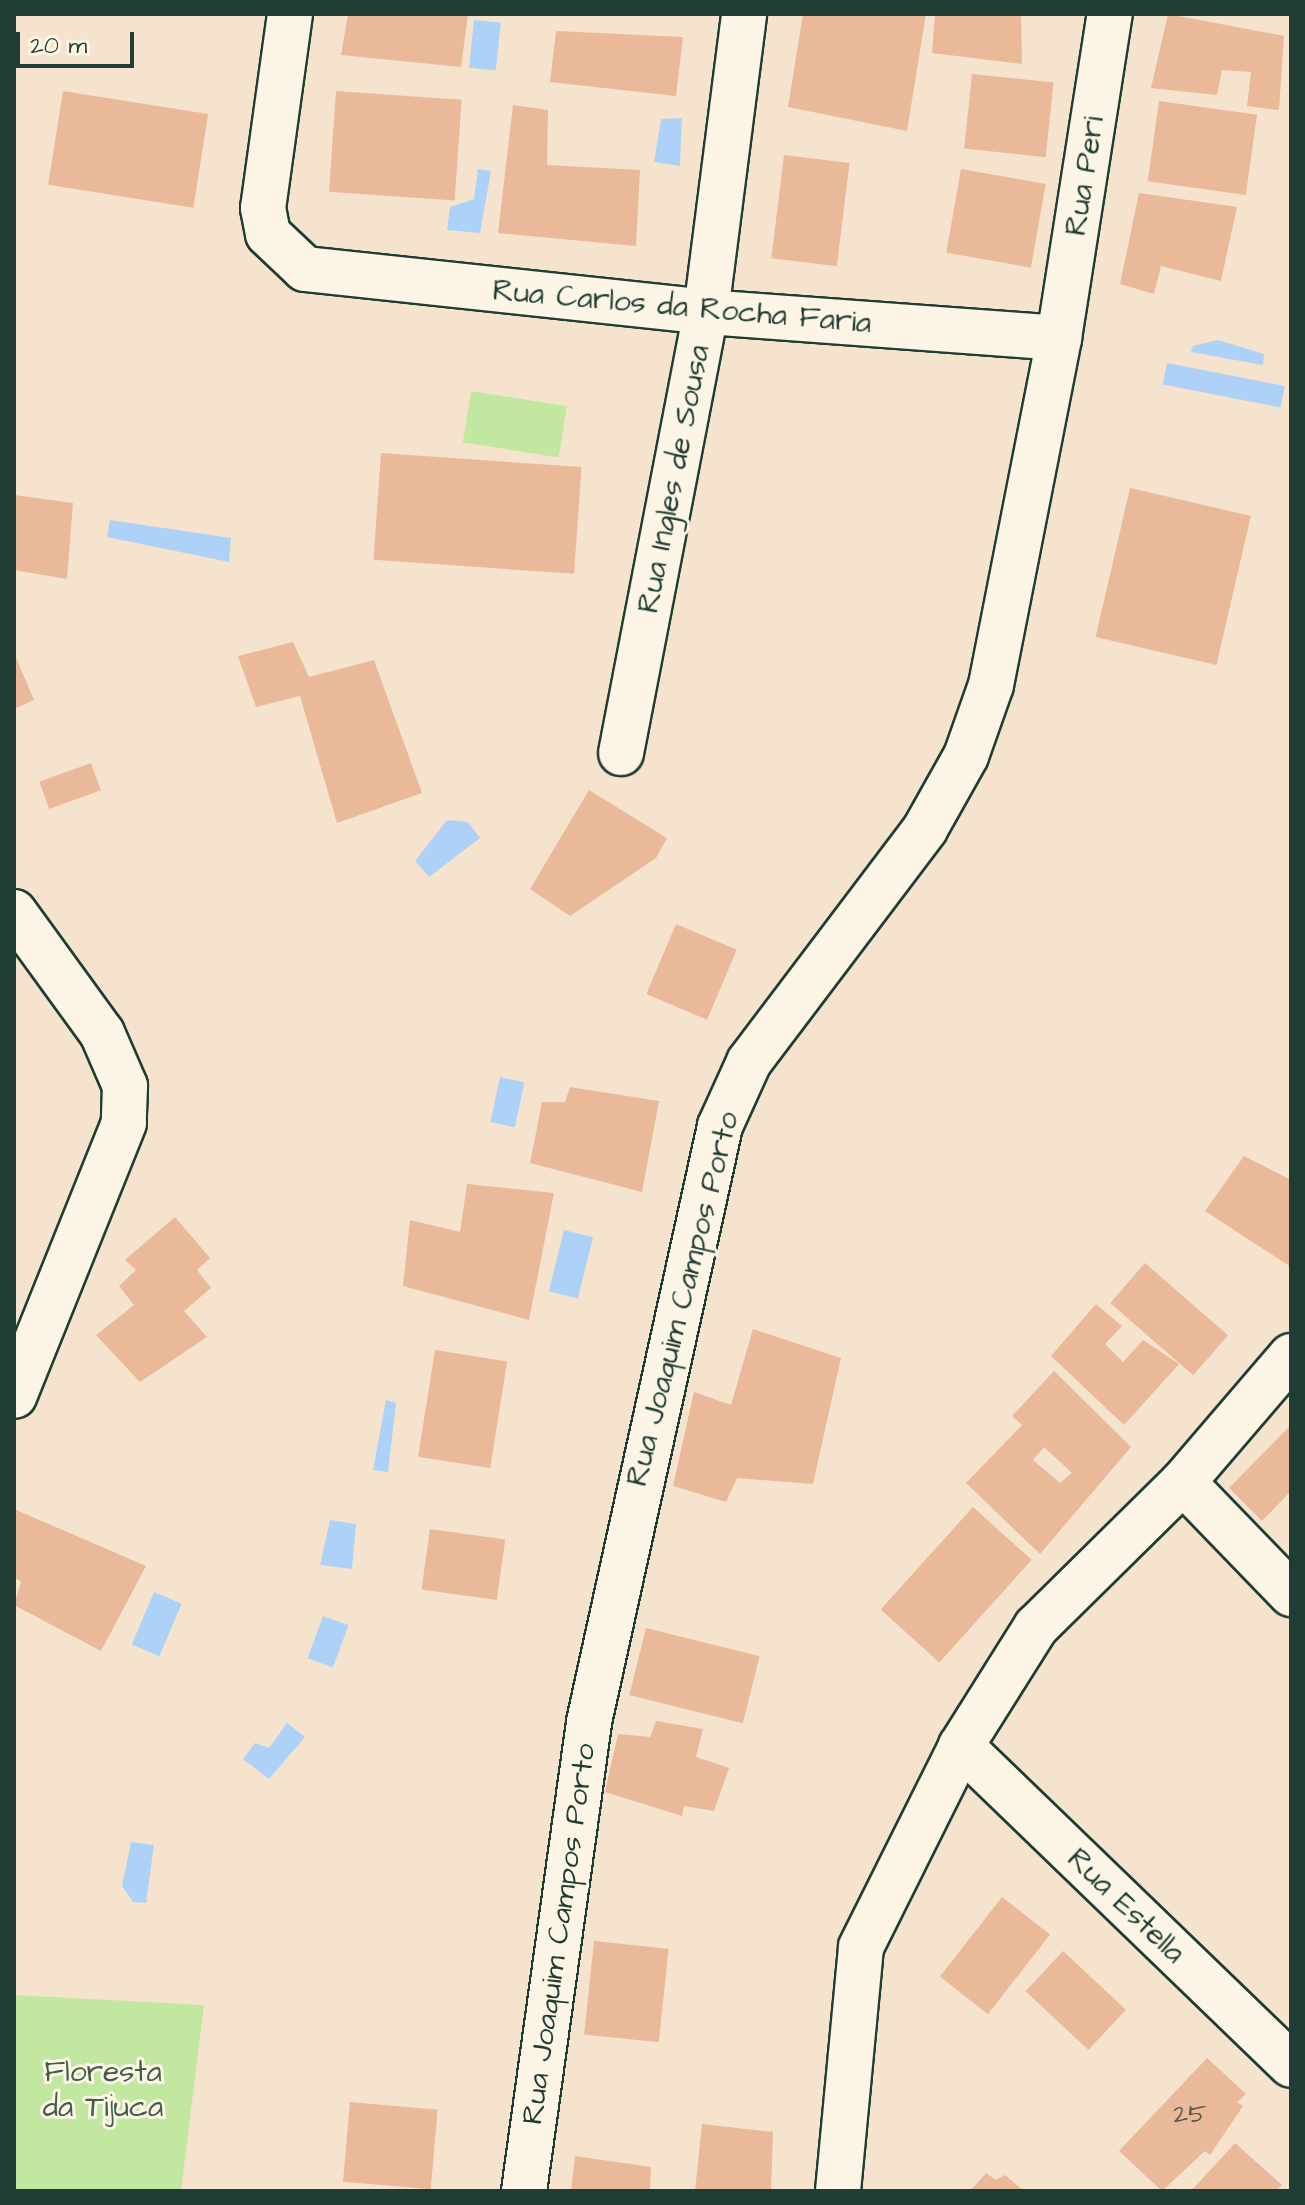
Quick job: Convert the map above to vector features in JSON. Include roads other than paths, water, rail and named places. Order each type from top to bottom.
[{"type":"street","name":"Rua Carlos da Rocha Faria","points":[[290,14],[263,208],[268,234],[305,269],[706,312],[1059,338]]},
{"type":"street","name":"Rua Ingles de Sousa","points":[[621,753],[706,312],[744,14]]},
{"type":"street","name":"Rua Peri","points":[[1059,338],[1110,14]]},
{"type":"street","name":"Rua Joaquim Campos Porto","points":[[524,2191],[602,1647],[720,1126],[749,1062],[925,829],[966,756],[991,685],[1059,338]]},
{"type":"street","points":[[14,912],[102,1033],[125,1086],[124,1123],[14,1396]]},
{"type":"street","points":[[838,2191],[861,1947],[961,1746],[1036,1627],[1183,1482],[1291,1356]]},
{"type":"street","points":[[1183,1482],[1291,1594]]},
{"type":"street","name":"Rua Estella","points":[[961,1746],[1291,2065]]},
{"type":"water","points":[[474,20],[501,23],[496,71],[469,68]]},
{"type":"water","points":[[682,118],[680,166],[654,162],[661,119]]},
{"type":"water","points":[[478,169],[491,171],[480,233],[447,230],[450,207],[474,199]]},
{"type":"water","points":[[1218,340],[1264,354],[1263,365],[1191,352],[1193,346]]},
{"type":"water","points":[[1167,363],[1285,386],[1281,407],[1163,385]]},
{"type":"water","points":[[110,520],[231,538],[229,562],[107,537]]},
{"type":"water","points":[[447,820],[468,822],[480,838],[429,877],[415,861]]},
{"type":"water","points":[[500,1077],[524,1082],[515,1127],[490,1122]]},
{"type":"water","points":[[564,1230],[593,1237],[578,1298],[549,1291]]},
{"type":"water","points":[[386,1400],[396,1403],[388,1472],[373,1470]]},
{"type":"water","points":[[330,1520],[356,1524],[352,1569],[320,1565]]},
{"type":"water","points":[[154,1592],[182,1604],[159,1656],[132,1644]]},
{"type":"water","points":[[323,1616],[348,1625],[333,1668],[308,1658]]},
{"type":"water","points":[[287,1723],[305,1737],[269,1779],[243,1759],[255,1743],[269,1748]]},
{"type":"water","points":[[131,1842],[154,1845],[146,1903],[133,1902],[122,1886]]},
{"type":"park label","name":"Floresta da Tijuca","points":[[103,2089]]}]
